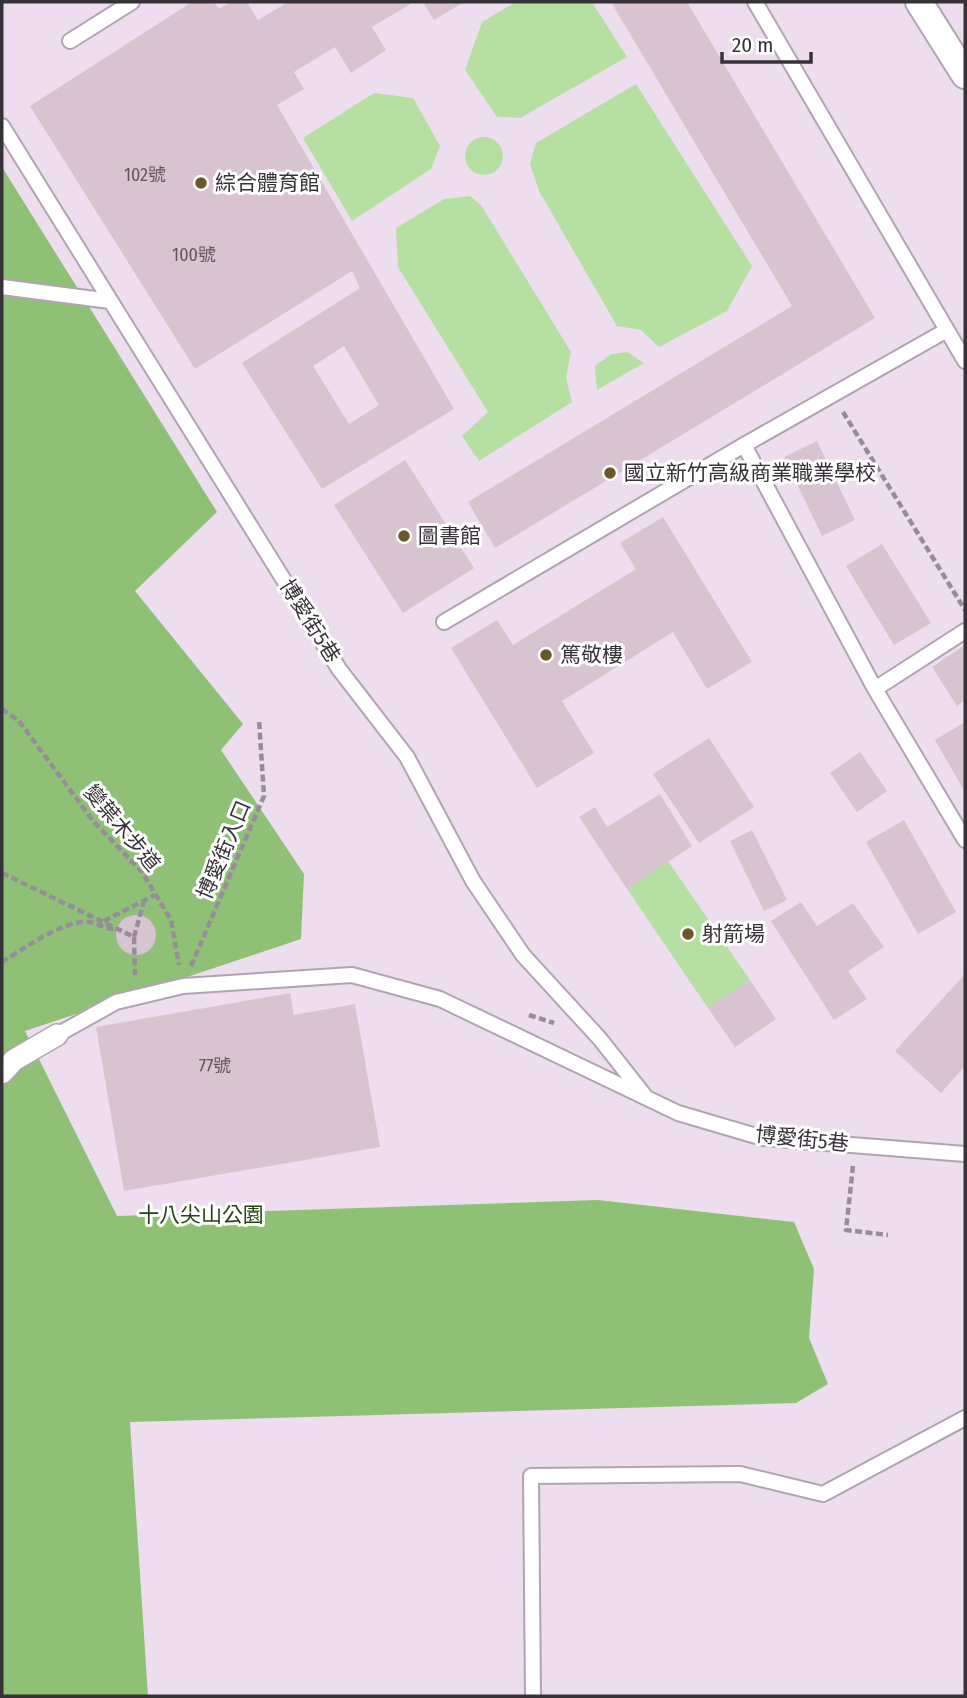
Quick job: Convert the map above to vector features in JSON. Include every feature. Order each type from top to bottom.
[{"type":"street","points":[[919,2],[965,75]]},
{"type":"street","points":[[2,1073],[14,1060],[58,1035]]},
{"type":"lane","points":[[70,41],[132,2]]},
{"type":"lane","points":[[755,2],[965,361]]},
{"type":"lane","name":"博愛街5巷","points":[[2,126],[339,669],[407,757],[480,892],[523,955],[600,1039],[645,1096]]},
{"type":"lane","points":[[2,287],[110,301]]},
{"type":"lane","points":[[444,622],[744,445],[947,330]]},
{"type":"lane","points":[[744,445],[875,689],[965,840]]},
{"type":"lane","points":[[875,689],[965,631]]},
{"type":"lane","name":"博愛街5巷","points":[[58,1035],[116,1002],[183,986],[352,975],[440,999],[678,1113],[762,1138],[965,1154]]},
{"type":"lane","points":[[533,1696],[531,1476],[740,1474],[823,1494],[965,1418]]},
{"type":"path","points":[[832,395],[965,611]]},
{"type":"path","name":"變葉木步道","points":[[2,709],[19,720],[93,821],[142,872],[171,920],[183,986]]},
{"type":"path","name":"博愛街入口","points":[[183,986],[264,796],[259,720]]},
{"type":"path","points":[[2,873],[134,937]]},
{"type":"path","points":[[103,921],[155,895]]},
{"type":"path","points":[[136,997],[134,937],[144,901]]},
{"type":"path","points":[[2,962],[37,941],[81,922],[95,923],[110,930],[118,929]]},
{"type":"path","points":[[526,1014],[560,1025]]},
{"type":"path","points":[[853,1163],[846,1230],[888,1235]]},
{"type":"green space","points":[[516,2],[592,2],[627,57],[520,118],[497,117],[465,70],[482,22]]},
{"type":"green space","points":[[636,84],[752,266],[727,311],[659,347],[641,330],[617,326],[539,191],[530,164],[536,143]]},
{"type":"green space","points":[[374,93],[413,98],[440,146],[431,169],[352,221],[303,138]]},
{"type":"green space","points":[[484,137],[498,142],[503,156],[498,170],[484,175],[470,170],[465,156],[470,142]]},
{"type":"green space","name":"十八尖山公園","points":[[2,167],[217,512],[135,591],[243,724],[221,750],[304,874],[301,939],[25,1031],[117,1216],[598,1200],[794,1222],[814,1269],[809,1338],[828,1384],[796,1403],[130,1422],[148,1696],[2,1696]]},
{"type":"green space","points":[[470,196],[481,205],[571,352],[566,378],[572,402],[479,461],[462,436],[488,412],[398,267],[396,228],[444,199]]},
{"type":"green space","points":[[627,352],[644,363],[597,390],[595,366],[611,354]]},
{"type":"green space","name":"射箭場","points":[[668,861],[750,980],[708,1008],[627,889]]},
{"type":"building","name":"綜合體育館","points":[[192,2],[214,2],[219,9],[231,2],[247,2],[258,20],[288,2],[414,2],[372,27],[386,50],[351,73],[335,47],[294,72],[304,89],[277,105],[454,409],[322,489],[242,363],[360,288],[352,271],[195,369],[30,106]],"holes":[[[344,346],[379,405],[349,424],[313,366]]]},
{"type":"building","points":[[423,2],[464,2],[434,20]]},
{"type":"building","points":[[611,2],[687,2],[875,318],[495,548],[468,502],[792,306]]},
{"type":"building","points":[[817,441],[855,520],[822,536],[784,457]]},
{"type":"building","name":"圖書館","points":[[405,460],[474,568],[403,613],[334,505]]},
{"type":"building","name":"篤敬樓","points":[[663,517],[752,662],[707,689],[673,632],[562,701],[594,753],[537,788],[451,648],[497,620],[513,645],[636,569],[620,543]]},
{"type":"building","points":[[882,544],[931,623],[894,645],[846,566]]},
{"type":"building","points":[[965,645],[965,700],[957,706],[932,667]]},
{"type":"building","points":[[965,722],[965,792],[935,740]]},
{"type":"building","points":[[709,738],[754,807],[699,843],[653,774]]},
{"type":"building","points":[[860,752],[887,791],[857,812],[830,773]]},
{"type":"building","points":[[660,794],[692,846],[627,889],[579,817],[595,807],[607,827]]},
{"type":"building","points":[[904,820],[956,912],[918,934],[866,842]]},
{"type":"building","points":[[752,830],[787,900],[764,911],[730,841]]},
{"type":"building","points":[[801,902],[817,926],[853,903],[884,947],[848,971],[867,999],[834,1020],[771,921]]},
{"type":"building","points":[[136,915],[150,921],[156,935],[150,949],[136,955],[122,949],[116,935],[122,921]]},
{"type":"building","points":[[965,974],[965,1066],[941,1093],[895,1051]]},
{"type":"building","points":[[750,980],[776,1019],[735,1047],[708,1008]]},
{"type":"building","points":[[290,993],[294,1015],[355,1004],[380,1147],[124,1191],[96,1027]]},
{"type":"place","name":"綜合體育館","points":[[201,183]]},
{"type":"place","name":"國立新竹高級商業職業學校","points":[[610,473]]},
{"type":"place","name":"圖書館","points":[[404,536]]},
{"type":"place","name":"篤敬樓","points":[[546,655]]},
{"type":"place","name":"射箭場","points":[[688,934]]}]
